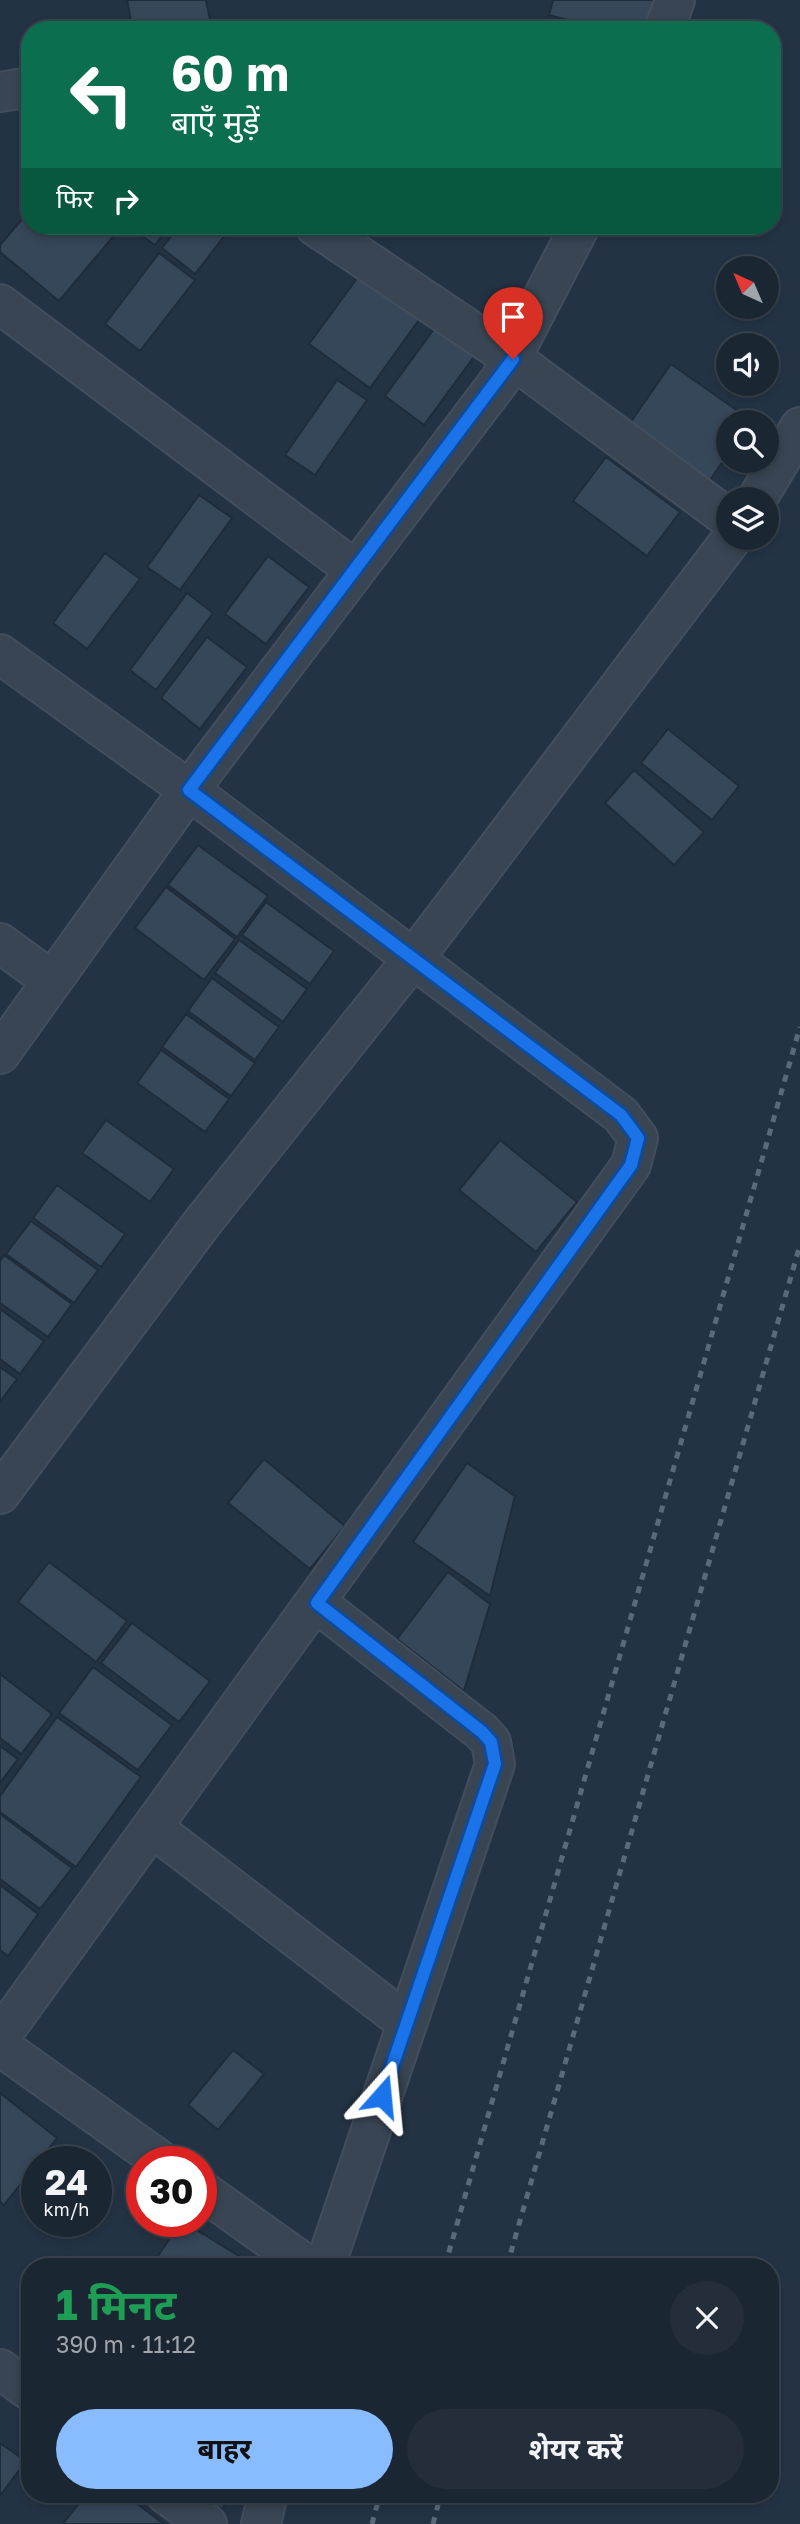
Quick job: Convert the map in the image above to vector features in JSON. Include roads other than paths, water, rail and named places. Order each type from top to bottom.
[{"type":"street","points":[[667,21],[675,0]]},
{"type":"street","points":[[0,92],[21,88]]},
{"type":"street","points":[[328,235],[513,359],[716,508]]},
{"type":"street","points":[[0,1054],[189,790],[513,359],[575,235]]},
{"type":"street","points":[[0,304],[355,570]]},
{"type":"street","points":[[764,487],[800,427]]},
{"type":"street","points":[[0,1494],[202,1223],[413,959],[723,550]]},
{"type":"street","points":[[0,654],[189,790],[621,1115],[638,1138],[631,1165],[317,1603],[0,2037]]},
{"type":"street","points":[[0,943],[52,981]]},
{"type":"street","points":[[317,1603],[482,1732],[494,1752],[495,1764],[328,2258]]},
{"type":"street","points":[[153,1828],[407,2023]]},
{"type":"street","points":[[0,2046],[140,2146]]},
{"type":"street","points":[[217,2201],[297,2258]]},
{"type":"street","points":[[0,2369],[21,2384]]},
{"type":"street","points":[[178,2503],[207,2524]]},
{"type":"street","points":[[261,2524],[266,2503]]},
{"type":"railway","points":[[447,2258],[800,1027]]},
{"type":"railway","points":[[509,2258],[800,1245]]},
{"type":"railway","points":[[372,2524],[378,2503]]},
{"type":"railway","points":[[433,2524],[439,2503]]}]
